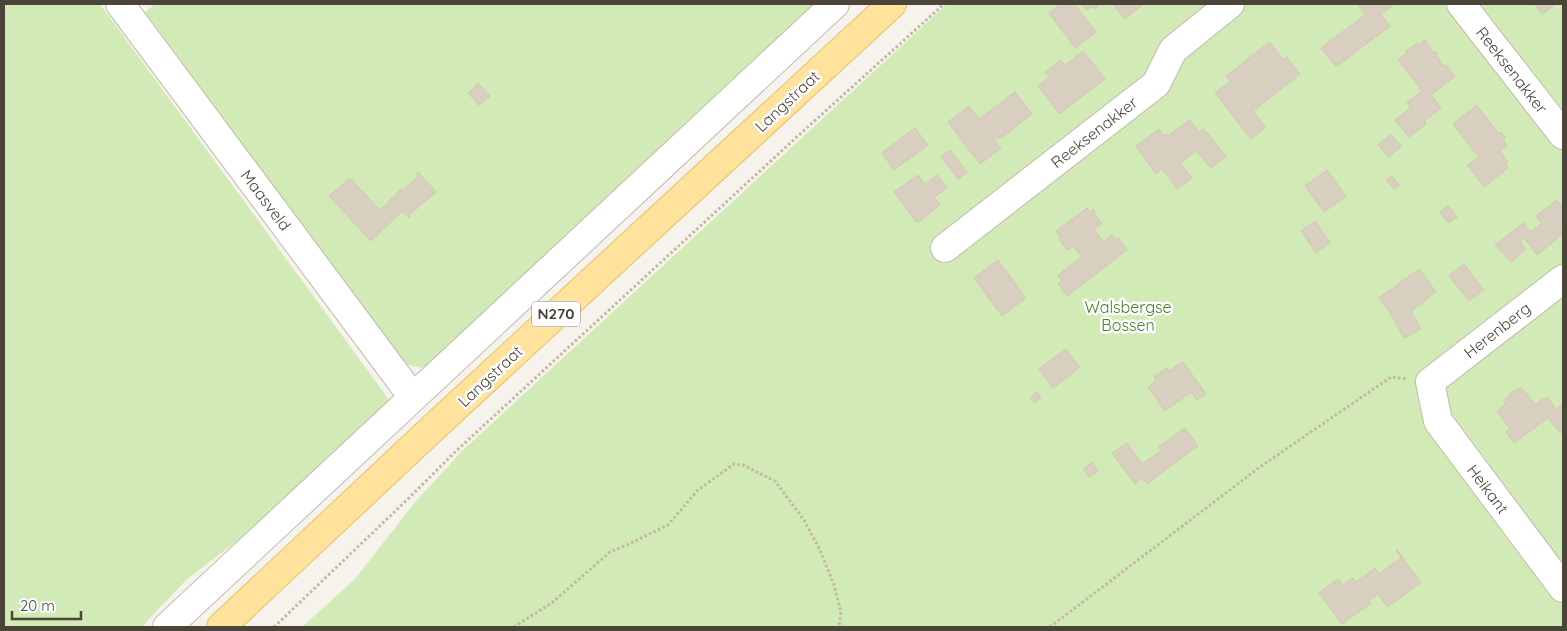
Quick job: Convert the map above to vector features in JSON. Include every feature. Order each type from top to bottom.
[{"type":"main road","name":"Langstraat","points":[[221,627],[441,420],[892,4]]},
{"type":"street","name":"Maasveld","points":[[120,4],[412,396]]},
{"type":"street","points":[[167,627],[412,396],[631,196],[835,4]]},
{"type":"street","name":"Reeksenakker","points":[[944,248],[1156,84],[1173,50],[1230,4]]},
{"type":"street","name":"Reeksenakker","points":[[1461,4],[1563,135]]},
{"type":"street","name":"Herenberg","points":[[1430,382],[1563,279]]},
{"type":"street","name":"Heikant","points":[[1430,382],[1438,421],[1563,588]]},
{"type":"path","name":"Langstraat","points":[[274,627],[462,445],[944,4]]},
{"type":"path","points":[[1050,627],[1260,467],[1391,377],[1430,382]]},
{"type":"path","points":[[514,627],[553,602],[610,552],[668,526],[698,490],[734,464],[743,465],[775,481],[804,520],[820,550],[834,585],[841,612],[839,627]]},
{"type":"green space","points":[[4,4],[100,4],[390,401],[241,538],[186,580],[142,627],[4,627]]},
{"type":"green space","points":[[155,4],[818,4],[429,369],[408,365],[393,349],[145,12]]},
{"type":"green space","name":"Walsbergse Bossen","points":[[947,4],[1563,4],[1563,627],[302,627],[355,579],[416,501],[463,450]]},
{"type":"building","points":[[1061,4],[1074,4],[1096,32],[1075,48],[1049,13]]},
{"type":"building","points":[[1082,4],[1101,4],[1094,9],[1092,6],[1087,10]]},
{"type":"building","points":[[1113,4],[1144,4],[1124,19]]},
{"type":"building","points":[[1357,4],[1394,4],[1381,14],[1390,26],[1336,67],[1321,48],[1365,15]]},
{"type":"building","points":[[1534,4],[1556,4],[1542,14]]},
{"type":"building","points":[[1425,40],[1434,53],[1438,54],[1436,55],[1444,66],[1446,65],[1455,76],[1431,95],[1441,108],[1424,121],[1426,124],[1409,137],[1395,120],[1411,107],[1407,102],[1422,91],[1398,60],[1407,53],[1406,51]]},
{"type":"building","points":[[1270,42],[1284,60],[1287,57],[1300,74],[1253,111],[1266,127],[1251,139],[1215,93],[1230,81],[1226,76]]},
{"type":"building","points":[[1083,51],[1105,79],[1059,114],[1038,86],[1050,77],[1045,72],[1061,60],[1065,65]]},
{"type":"building","points":[[478,83],[490,96],[479,105],[468,93]]},
{"type":"building","points":[[1015,92],[1032,114],[1000,139],[998,137],[994,140],[1001,148],[980,164],[948,122],[969,106],[979,119]]},
{"type":"building","points":[[1477,105],[1499,134],[1501,132],[1506,138],[1503,140],[1507,145],[1500,151],[1508,162],[1505,164],[1508,168],[1484,187],[1467,165],[1479,157],[1453,124]]},
{"type":"building","points":[[1190,120],[1199,132],[1204,129],[1226,157],[1211,168],[1196,151],[1180,163],[1192,178],[1177,189],[1162,169],[1156,174],[1136,146],[1159,129],[1164,136],[1166,134],[1168,136]]},
{"type":"building","points":[[915,128],[928,145],[894,170],[882,153]]},
{"type":"building","points":[[1391,134],[1401,146],[1389,157],[1378,145]]},
{"type":"building","points":[[950,150],[967,172],[958,179],[941,157]]},
{"type":"building","points":[[1327,170],[1346,196],[1324,212],[1305,186]]},
{"type":"building","points":[[418,172],[436,192],[409,215],[409,218],[402,211],[371,241],[329,196],[350,178],[380,210],[401,189],[402,191],[418,176],[416,174]]},
{"type":"building","points":[[918,175],[925,184],[937,175],[947,188],[934,197],[940,205],[917,223],[894,192]]},
{"type":"building","points":[[1392,176],[1399,185],[1394,189],[1386,180]]},
{"type":"building","points":[[1557,200],[1563,207],[1563,224],[1560,227],[1563,234],[1537,255],[1524,238],[1520,242],[1526,249],[1511,262],[1495,245],[1524,223],[1530,232],[1542,223],[1536,216]]},
{"type":"building","points":[[1448,205],[1457,217],[1448,223],[1440,212]]},
{"type":"building","points":[[1087,208],[1090,212],[1093,209],[1102,223],[1094,229],[1104,242],[1112,235],[1116,241],[1118,238],[1127,250],[1067,296],[1058,284],[1062,281],[1058,275],[1082,257],[1073,246],[1067,250],[1056,231]]},
{"type":"building","points":[[1315,221],[1330,243],[1316,253],[1301,231]]},
{"type":"building","points":[[998,260],[1026,298],[1002,316],[974,278]]},
{"type":"building","points":[[1464,264],[1484,290],[1469,301],[1449,276]]},
{"type":"building","points":[[1419,269],[1436,292],[1411,311],[1421,329],[1404,338],[1391,314],[1379,298]]},
{"type":"building","points":[[1066,349],[1080,367],[1053,388],[1039,369]]},
{"type":"building","points":[[1183,362],[1206,394],[1197,400],[1191,392],[1165,411],[1148,387],[1156,381],[1154,377],[1167,368],[1169,371]]},
{"type":"building","points":[[1522,388],[1535,405],[1542,399],[1548,398],[1556,409],[1563,404],[1563,431],[1560,433],[1548,418],[1514,443],[1506,432],[1510,429],[1497,411],[1505,404],[1506,398],[1512,392]]},
{"type":"building","points":[[1037,392],[1041,398],[1035,403],[1030,398]]},
{"type":"building","points":[[1185,428],[1198,446],[1147,484],[1142,478],[1135,484],[1112,453],[1127,443],[1142,464],[1161,451],[1159,447]]},
{"type":"building","points":[[1092,462],[1098,471],[1089,477],[1083,469]]},
{"type":"building","points":[[1397,550],[1421,583],[1387,607],[1378,594],[1369,600],[1371,603],[1342,624],[1319,593],[1338,579],[1343,585],[1353,578],[1356,582],[1375,568],[1379,574],[1401,558]]}]
